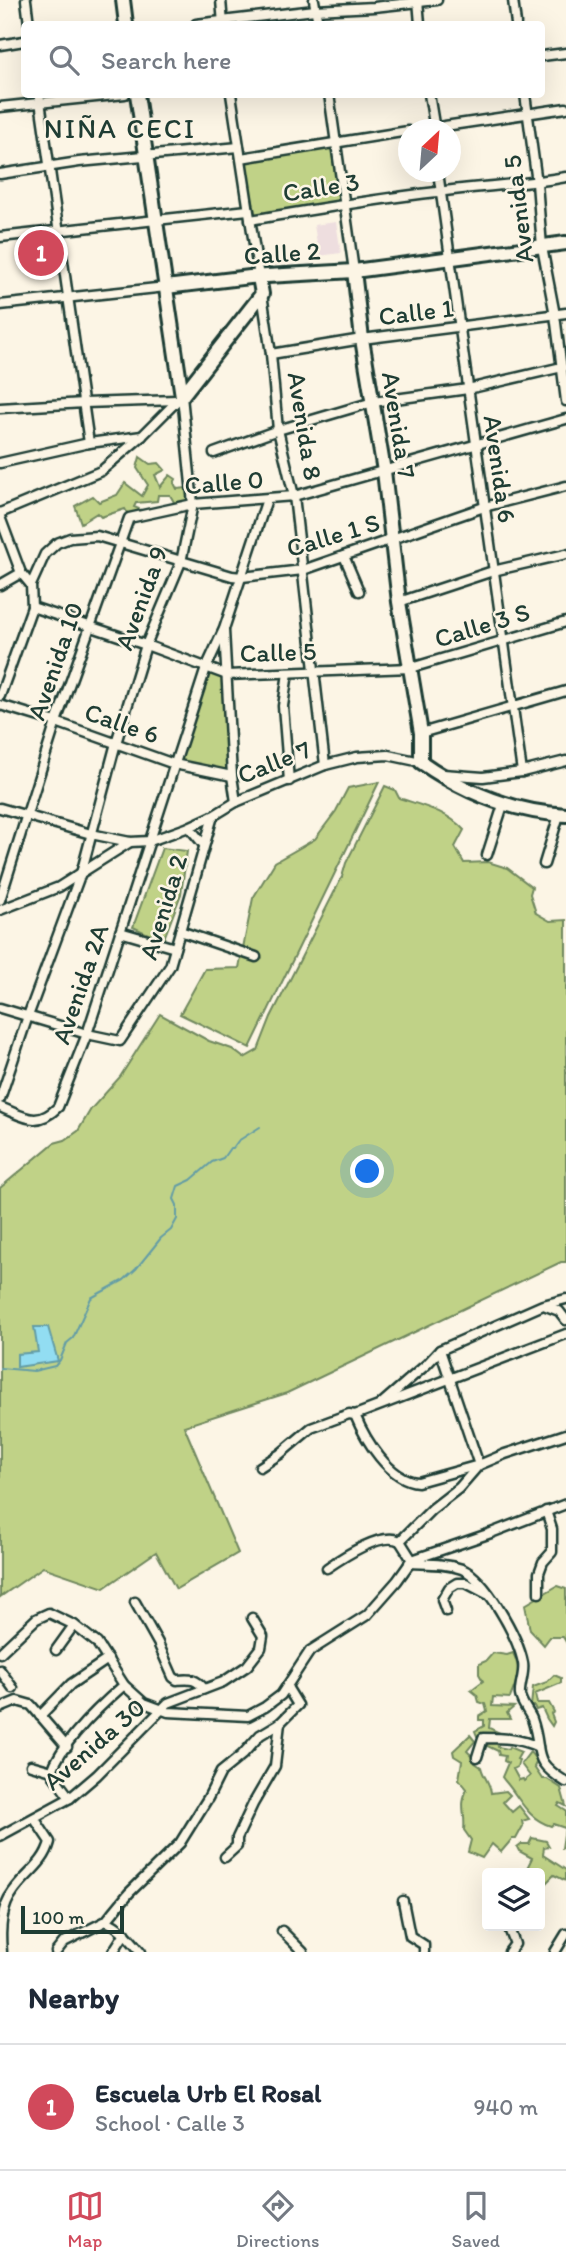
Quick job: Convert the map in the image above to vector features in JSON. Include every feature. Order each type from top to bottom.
[{"type":"main road","points":[[123,0],[126,21]]},
{"type":"main road","name":"Avenida 9","points":[[138,98],[180,398]]},
{"type":"main road","name":"Calle 2","points":[[166,287],[354,271],[566,243]]},
{"type":"main road","name":"Avenida 7","points":[[354,271],[362,339],[384,471],[399,602],[421,733],[421,762]]},
{"type":"main road","name":"Avenida 8","points":[[259,277],[262,294]]},
{"type":"main road","points":[[180,398],[262,294]]},
{"type":"main road","name":"Calle 7","points":[[421,762],[480,797],[563,815]]},
{"type":"street","points":[[26,0],[29,21]]},
{"type":"street","points":[[221,0],[223,21]]},
{"type":"street","points":[[314,0],[318,21]]},
{"type":"street","points":[[237,21],[316,10],[437,0]]},
{"type":"street","points":[[513,0],[516,21]]},
{"type":"street","points":[[418,1],[420,21]]},
{"type":"street","points":[[0,45],[21,42]]},
{"type":"street","points":[[545,56],[566,53]]},
{"type":"street","name":"Avenida 8","points":[[232,98],[259,277]]},
{"type":"street","name":"Avenida 7","points":[[330,98],[354,271]]},
{"type":"street","points":[[430,98],[433,119]]},
{"type":"street","name":"Avenida 5","points":[[526,98],[542,247],[555,315],[566,401]]},
{"type":"street","points":[[0,107],[40,99],[89,443]]},
{"type":"street","points":[[461,124],[566,107]]},
{"type":"street","points":[[241,158],[398,133]]},
{"type":"street","points":[[0,174],[79,162],[146,158],[239,147]]},
{"type":"street","name":"Calle 3","points":[[250,220],[440,191],[537,183],[566,177]]},
{"type":"street","name":"Avenida 6","points":[[439,182],[522,772]]},
{"type":"street","name":"Calle 3","points":[[0,237],[248,210]]},
{"type":"street","name":"Calle 2","points":[[0,305],[166,287]]},
{"type":"street","name":"Avenida 8","points":[[262,294],[278,430],[294,496],[325,765]]},
{"type":"street","name":"Calle 1","points":[[271,354],[362,339],[566,313]]},
{"type":"street","points":[[214,453],[278,430],[373,402],[468,388],[562,367]]},
{"type":"street","points":[[0,408],[180,398]]},
{"type":"street","points":[[0,696],[32,607],[31,585],[21,573],[0,515],[101,471],[142,436],[180,398]]},
{"type":"street","name":"Avenida 9","points":[[0,1099],[82,870],[146,645],[181,562],[193,504],[180,398]]},
{"type":"street","name":"Calle 0","points":[[129,518],[193,504],[294,496],[566,419]]},
{"type":"street","points":[[0,463],[89,443],[142,436]]},
{"type":"street","name":"Calle 1 S","points":[[31,585],[50,548],[70,538],[97,536],[181,562],[242,577],[303,570],[484,507],[566,486]]},
{"type":"street","name":"Avenida 8","points":[[149,841],[206,668],[224,629],[267,499]]},
{"type":"street","name":"Avenida 10","points":[[0,900],[56,722],[129,518]]},
{"type":"street","points":[[399,602],[493,571],[566,554]]},
{"type":"street","points":[[344,556],[359,591]]},
{"type":"street","points":[[0,584],[21,573]]},
{"type":"street","name":"Calle 5","points":[[32,607],[227,675],[411,668]]},
{"type":"street","name":"Calle 3 S","points":[[411,668],[566,622]]},
{"type":"street","points":[[224,629],[232,776],[236,802]]},
{"type":"street","points":[[288,673],[283,706],[289,781]]},
{"type":"street","points":[[421,733],[566,691]]},
{"type":"street","name":"Calle 6","points":[[0,705],[174,764],[232,776]]},
{"type":"street","name":"Calle 7","points":[[0,808],[91,834],[130,842],[149,841],[189,827],[236,802],[325,765],[357,757],[388,755],[421,762]]},
{"type":"street","points":[[436,773],[483,777],[522,772],[566,761]]},
{"type":"street","points":[[480,797],[483,777]]},
{"type":"street","points":[[487,855],[504,803]]},
{"type":"street","points":[[544,864],[563,815]]},
{"type":"street","name":"Avenida 2","points":[[86,1034],[120,1041],[170,966],[214,816]]},
{"type":"street","points":[[189,827],[205,845]]},
{"type":"street","name":"Avenida 2A","points":[[0,1107],[28,1118],[41,1119],[58,1107],[86,1034],[149,841]]},
{"type":"street","points":[[0,910],[59,887],[130,842]]},
{"type":"street","points":[[180,931],[256,957]]},
{"type":"street","points":[[120,932],[175,948]]},
{"type":"street","points":[[0,1008],[86,1034]]},
{"type":"street","points":[[376,1408],[428,1364],[440,1350],[543,1305],[566,1299]]},
{"type":"street","points":[[543,1305],[559,1311],[566,1320]]},
{"type":"street","points":[[260,1467],[311,1428],[331,1419],[376,1408],[450,1380],[472,1368],[566,1334]]},
{"type":"street","points":[[440,1350],[479,1465]]},
{"type":"street","points":[[353,1414],[378,1455],[402,1478],[418,1482],[479,1465],[566,1433]]},
{"type":"street","points":[[400,1541],[459,1488],[479,1465]]},
{"type":"street","points":[[410,1561],[566,1504]]},
{"type":"street","points":[[540,1593],[539,1573],[543,1562],[552,1552],[552,1529],[546,1511]]},
{"type":"street","points":[[327,1568],[380,1539],[390,1538],[400,1541],[410,1561]]},
{"type":"street","points":[[410,1561],[446,1564],[465,1570],[474,1576],[489,1595],[518,1647],[524,1665],[520,1695],[531,1718],[538,1753],[546,1769],[566,1782]]},
{"type":"street","name":"Avenida 30","points":[[0,1836],[70,1798],[97,1775],[161,1710],[247,1716],[265,1707],[288,1687],[310,1651],[367,1615],[397,1581],[410,1561]]},
{"type":"street","points":[[446,1611],[442,1600],[444,1594],[457,1583],[466,1583],[489,1595]]},
{"type":"street","points":[[135,1602],[173,1677],[177,1681],[191,1679],[199,1682],[204,1689]]},
{"type":"street","points":[[0,1653],[36,1619],[48,1613],[74,1625],[97,1643],[124,1685],[144,1703],[161,1710],[168,1703],[223,1682],[247,1666],[261,1648],[263,1636],[252,1618]]},
{"type":"street","points":[[56,1650],[74,1625]]},
{"type":"street","points":[[40,1716],[71,1685],[108,1660]]},
{"type":"street","points":[[0,1670],[13,1688]]},
{"type":"street","points":[[52,1771],[67,1747],[100,1706],[124,1685]]},
{"type":"street","points":[[56,1952],[64,1942],[106,1921],[129,1893],[180,1843],[221,1772],[242,1755],[260,1735],[280,1723],[298,1705],[288,1687]]},
{"type":"street","points":[[0,1708],[17,1701],[31,1705],[67,1747]]},
{"type":"street","points":[[225,1857],[237,1846],[237,1838],[253,1804],[275,1766],[280,1723]]},
{"type":"street","points":[[477,1757],[483,1738],[506,1737],[538,1746]]},
{"type":"street","points":[[31,1765],[52,1771]]},
{"type":"street","points":[[52,1771],[70,1798]]},
{"type":"street","points":[[2,1952],[1,1922],[8,1900],[13,1891],[39,1865],[50,1842],[34,1818]]},
{"type":"street","points":[[403,1901],[410,1936],[424,1949]]},
{"type":"street","points":[[106,1921],[116,1925],[141,1952]]},
{"type":"street","points":[[282,1931],[303,1952]]},
{"type":"street","points":[[113,1952],[125,1933]]},
{"type":"street","points":[[555,1952],[566,1934]]},
{"type":"shaded area","points":[[336,222],[341,253],[319,256],[314,225]]},
{"type":"green space","points":[[331,146],[340,203],[256,217],[244,159]]},
{"type":"green space","points":[[140,457],[150,464],[159,463],[165,470],[155,475],[160,487],[170,475],[176,479],[174,483],[177,489],[187,488],[189,502],[175,504],[170,495],[158,495],[157,501],[136,503],[134,507],[141,513],[129,516],[125,509],[101,517],[97,513],[81,523],[75,506],[93,496],[99,502],[117,495],[125,483],[142,496],[148,485],[137,468]]},
{"type":"green space","points":[[207,670],[222,676],[227,772],[177,762]]},
{"type":"green space","points":[[379,782],[250,1048],[180,1014],[205,969],[239,968],[253,898],[275,862],[315,839],[336,811],[348,788]]},
{"type":"green space","points":[[385,786],[395,790],[399,798],[426,807],[457,823],[464,830],[455,847],[464,863],[488,862],[507,868],[532,887],[530,894],[536,913],[550,921],[566,920],[566,1262],[561,1262],[287,1393],[184,1426],[238,1553],[176,1589],[156,1552],[104,1588],[43,1567],[0,1597],[0,1188],[54,1143],[65,1140],[78,1131],[91,1109],[120,1077],[160,1014],[209,1041],[232,1049],[244,1058],[258,1050],[271,1017]]},
{"type":"green space","points":[[162,848],[187,851],[181,894],[163,941],[133,927]]},
{"type":"green space","points":[[557,1586],[566,1589],[566,1642],[563,1637],[550,1637],[544,1645],[530,1630],[525,1605]]},
{"type":"green space","points":[[493,1653],[513,1653],[518,1670],[510,1698],[493,1697],[492,1706],[514,1707],[507,1713],[510,1719],[490,1719],[489,1728],[500,1733],[499,1737],[477,1736],[475,1731],[484,1726],[484,1720],[479,1720],[479,1716],[487,1711],[485,1704],[479,1702],[477,1695],[471,1690],[483,1681],[479,1674],[479,1664]]},
{"type":"green space","points":[[554,1675],[561,1678],[561,1683],[535,1694],[537,1703],[549,1703],[554,1712],[551,1714],[554,1722],[552,1726],[542,1708],[536,1710],[531,1706],[533,1687],[547,1682]]},
{"type":"green space","points":[[470,1735],[475,1741],[467,1751],[481,1767],[491,1793],[506,1791],[510,1795],[503,1802],[512,1812],[519,1806],[529,1819],[522,1821],[523,1826],[516,1839],[512,1839],[501,1852],[492,1844],[482,1858],[468,1852],[471,1840],[464,1830],[463,1805],[467,1789],[459,1779],[462,1761],[454,1756],[453,1751]]},
{"type":"green space","points":[[497,1738],[498,1747],[509,1747],[521,1752],[517,1767],[513,1769],[519,1780],[524,1781],[530,1776],[521,1764],[530,1752],[537,1761],[534,1767],[542,1779],[547,1779],[561,1788],[566,1806],[560,1803],[558,1806],[566,1811],[566,1849],[562,1848],[565,1828],[553,1824],[551,1826],[536,1818],[502,1777],[508,1763],[504,1761],[505,1756],[483,1744],[484,1739]]},
{"type":"green space","points":[[532,1838],[546,1841],[549,1846],[544,1847],[543,1855],[566,1870],[566,1881],[554,1875],[546,1883],[545,1868],[527,1868],[532,1858],[517,1847],[529,1844]]},
{"type":"water","points":[[34,1327],[48,1327],[58,1361],[17,1367],[17,1354],[38,1352]]},
{"type":"waterway","points":[[0,1368],[34,1371],[55,1366],[67,1343],[73,1338],[91,1298],[124,1280],[171,1230],[177,1219],[174,1199],[178,1186],[191,1180],[212,1162],[223,1158],[238,1141],[260,1127]]},
{"type":"place","name":"Escuela Urb El Rosal","points":[[41,253]]},
{"type":"district","name":"NIÑA CECI","points":[[120,128]]}]
